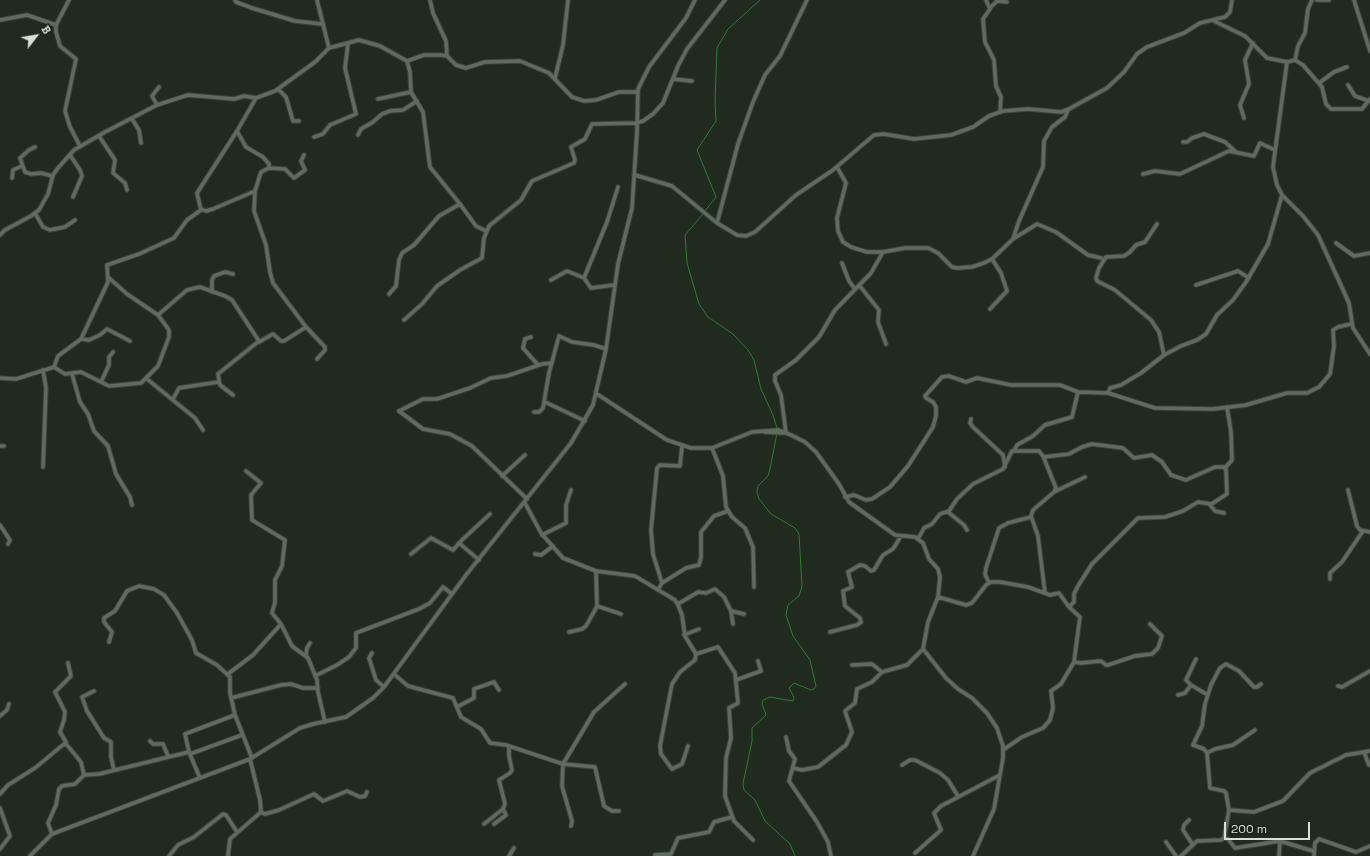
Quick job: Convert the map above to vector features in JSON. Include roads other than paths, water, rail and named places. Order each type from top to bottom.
[{"type":"street","points":[[69,0],[56,25],[56,36],[63,50],[74,56],[76,61],[65,111],[70,127],[80,146]]},
{"type":"street","points":[[235,0],[236,2],[252,8],[295,21],[322,24]]},
{"type":"street","points":[[316,0],[329,48]]},
{"type":"street","points":[[430,0],[433,13],[446,41],[447,56],[456,65],[466,68],[485,62],[520,61],[549,73],[572,97],[584,101],[596,100],[620,92],[637,92]]},
{"type":"street","points":[[555,78],[564,42],[564,22],[568,0]]},
{"type":"street","points":[[30,856],[52,834],[251,759],[295,731],[309,725],[346,717],[373,698],[384,687],[452,594],[571,443],[585,421],[597,394],[606,349],[614,286],[632,208],[635,175],[637,92],[649,67],[686,18],[695,0]]},
{"type":"street","points":[[404,320],[422,304],[437,286],[460,270],[481,259],[486,231],[489,226],[522,198],[532,181],[574,163],[575,160],[571,147],[585,139],[592,124],[637,123],[649,118],[662,105],[687,49],[726,0]]},
{"type":"street","points":[[717,223],[738,144],[753,102],[765,75],[780,56],[807,0]]},
{"type":"street","points":[[986,0],[990,8]]},
{"type":"street","points":[[635,175],[672,186],[717,223],[737,235],[750,235],[796,195],[837,167],[861,145],[876,134],[914,138],[951,135],[973,127],[989,116],[1000,112],[1028,109],[1058,112],[1069,110],[1107,88],[1124,72],[1137,54],[1143,50],[1157,42],[1184,33],[1200,23],[1227,15],[1231,8],[1232,0]]},
{"type":"street","points":[[1295,60],[1298,46],[1305,33],[1308,10],[1312,0]]},
{"type":"street","points":[[1317,0],[1329,0]]},
{"type":"street","points":[[1354,0],[1370,51]]},
{"type":"street","points":[[1000,112],[1001,97],[996,86],[994,60],[985,42],[983,20],[990,8],[997,2],[1007,2]]},
{"type":"street","points":[[1354,16],[1359,13]]},
{"type":"street","points":[[0,20],[27,15],[56,25]]},
{"type":"street","points":[[1213,20],[1236,30],[1253,43],[1267,58],[1287,62],[1295,60],[1303,65],[1320,83],[1323,88],[1327,105],[1331,109],[1360,110],[1364,108],[1369,100],[1355,96],[1348,85]]},
{"type":"street","points":[[201,209],[197,193],[237,131],[256,98],[278,89],[315,62],[329,48],[364,40],[384,48],[407,61],[410,72],[411,92],[423,112],[430,167],[476,226],[486,231]]},
{"type":"street","points":[[1244,118],[1240,105],[1249,84],[1245,60],[1253,43]]},
{"type":"street","points":[[314,137],[324,134],[330,126],[356,114],[344,68],[348,44]]},
{"type":"street","points":[[407,61],[426,55],[447,56]]},
{"type":"street","points":[[1287,62],[1273,171],[1282,195],[1303,216],[1318,235],[1349,303],[1352,314],[1351,324],[1370,354]]},
{"type":"street","points":[[1320,83],[1334,72],[1347,67]]},
{"type":"street","points":[[673,79],[692,81]]},
{"type":"street","points":[[157,105],[152,96],[159,87]]},
{"type":"street","points":[[278,89],[286,97],[294,121],[299,121]]},
{"type":"street","points":[[378,98],[411,92]]},
{"type":"street","points":[[0,235],[5,230],[35,213],[48,194],[52,176],[80,146],[132,118],[157,105],[188,95],[230,99],[249,96],[256,98]]},
{"type":"street","points":[[358,135],[361,129],[373,122],[382,114],[390,111],[403,110],[417,101]]},
{"type":"street","points":[[1013,239],[1019,221],[1043,167],[1044,141],[1052,127],[1064,117],[1069,110]]},
{"type":"street","points":[[132,118],[139,130],[142,143]]},
{"type":"street","points":[[237,131],[246,147],[266,160],[269,168]]},
{"type":"street","points":[[1183,142],[1187,142],[1192,138],[1204,134],[1225,142],[1235,151]]},
{"type":"street","points":[[99,136],[115,160],[113,173],[125,183],[127,190]]},
{"type":"street","points":[[1143,174],[1155,171],[1180,174],[1187,169],[1216,158],[1226,151],[1235,151],[1254,156],[1260,143],[1275,150]]},
{"type":"street","points":[[35,147],[21,156],[20,159],[22,166],[27,173],[41,173],[52,176]]},
{"type":"street","points":[[70,155],[80,170],[82,176],[73,197]]},
{"type":"street","points":[[304,155],[301,161],[305,170],[294,179],[286,169],[269,168],[262,171],[255,191],[254,211],[266,245],[271,278],[276,288],[306,327],[325,347],[325,350],[317,359]]},
{"type":"street","points":[[12,178],[13,170],[22,166]]},
{"type":"street","points":[[837,167],[846,183],[837,218],[838,230],[841,240],[848,246],[867,252],[883,252],[905,248],[928,248],[939,254],[952,267],[977,266],[992,259],[1013,239],[1037,224],[1056,232],[1088,255],[1101,258]]},
{"type":"street","points":[[584,278],[607,222],[618,187]]},
{"type":"street","points":[[201,209],[206,211],[213,209],[255,191]]},
{"type":"street","points":[[1108,393],[1110,388],[1121,385],[1141,373],[1164,355],[1181,346],[1201,339],[1206,334],[1217,315],[1233,300],[1249,278],[1268,244],[1282,195]]},
{"type":"street","points":[[389,294],[396,286],[399,260],[402,253],[414,245],[439,216],[460,204]]},
{"type":"street","points":[[54,367],[58,356],[81,339],[106,288],[108,277],[106,269],[107,264],[168,243],[174,238],[187,220],[201,209]]},
{"type":"street","points":[[35,213],[43,227],[50,230],[65,227],[75,220]]},
{"type":"street","points":[[1157,224],[1145,242],[1136,245],[1124,256],[1108,256],[1104,258],[1096,278],[1115,290],[1151,320],[1159,332],[1164,355]]},
{"type":"street","points":[[1336,243],[1354,256],[1370,253]]},
{"type":"street","points":[[785,433],[781,395],[775,381],[775,375],[796,360],[814,342],[835,310],[858,285],[872,273],[883,252]]},
{"type":"street","points":[[990,310],[1007,291],[1001,273],[992,259]]},
{"type":"street","points":[[842,263],[849,281],[855,289]]},
{"type":"street","points":[[551,280],[567,271],[584,278],[591,288],[614,286]]},
{"type":"street","points":[[1196,285],[1238,271],[1249,278]]},
{"type":"street","points":[[212,292],[212,280],[214,276],[225,272],[233,274]]},
{"type":"street","points":[[0,378],[16,379],[54,367],[65,374],[81,372],[111,386],[124,386],[141,383],[147,379],[158,366],[169,337],[169,330],[158,316],[127,294],[108,277]]},
{"type":"street","points":[[858,285],[879,310],[878,322],[886,344]]},
{"type":"street","points":[[158,316],[177,297],[191,288],[200,287],[232,300],[259,342]]},
{"type":"street","points":[[846,497],[854,495],[866,500],[872,500],[890,487],[908,466],[933,428],[936,416],[936,407],[933,402],[925,396],[942,378],[948,376],[966,382],[977,378],[1011,385],[1058,385],[1078,392],[1108,393],[1155,408],[1213,409],[1246,405],[1287,393],[1307,393],[1322,385],[1330,374],[1334,346],[1333,330],[1338,327],[1351,324]]},
{"type":"street","points":[[233,395],[223,388],[218,382],[219,373],[259,342],[273,334],[281,341],[284,341],[306,327]]},
{"type":"street","points":[[81,339],[89,340],[100,335],[107,328],[130,340]]},
{"type":"street","points":[[534,412],[542,411],[552,363],[560,335],[572,342],[594,345],[606,349]]},
{"type":"street","points":[[531,337],[525,339],[523,348],[538,365]]},
{"type":"street","points":[[100,382],[109,365],[109,357],[113,352]]},
{"type":"street","points":[[552,363],[538,365],[510,376],[491,378],[470,388],[437,399],[423,399],[399,411],[423,429],[450,434],[468,443],[502,476],[515,485],[526,501],[542,535],[563,558],[596,571],[630,574],[640,578],[678,604],[682,615],[684,635],[696,654],[695,660],[680,672],[672,684],[660,742],[662,754],[672,769],[682,764],[688,746]]},
{"type":"street","points":[[43,370],[46,394],[43,467]]},
{"type":"street","points":[[72,374],[80,402],[88,414],[94,431],[108,446],[116,474],[130,497],[132,505]]},
{"type":"street","points":[[147,379],[198,421],[203,430]]},
{"type":"street","points":[[173,399],[179,388],[218,382]]},
{"type":"street","points":[[918,539],[924,528],[932,524],[940,514],[948,512],[957,499],[973,484],[1005,467],[1011,452],[1017,445],[1033,436],[1045,425],[1072,417],[1078,392]]},
{"type":"street","points":[[597,394],[660,436],[682,446],[691,448],[712,448],[749,433],[765,432],[785,433],[805,442],[816,452],[852,505],[874,519],[886,529],[901,536],[908,536],[918,539],[925,546],[929,559],[939,573],[938,598],[928,622],[923,649],[907,665],[882,672],[872,682],[857,689],[855,703],[845,711],[852,732],[846,745],[818,767],[802,770],[793,768]]},
{"type":"street","points":[[545,402],[585,421]]},
{"type":"street","points":[[1069,607],[1074,602],[1074,594],[1092,564],[1138,518],[1165,517],[1183,511],[1198,502],[1211,504],[1227,494],[1225,468],[1230,463],[1232,458],[1231,432],[1227,407]]},
{"type":"street","points":[[972,419],[970,422],[973,427],[1003,455],[1005,467]]},
{"type":"street","points":[[1044,457],[1069,454],[1082,447],[1092,444],[1123,448],[1134,458],[1152,456],[1162,462],[1171,475],[1186,480],[1215,467],[1222,466],[1225,468]]},
{"type":"street","points":[[662,583],[653,554],[650,518],[657,468],[660,465],[680,466],[682,446]]},
{"type":"street","points":[[712,448],[723,476],[725,503],[732,517],[745,528],[753,547],[754,587]]},
{"type":"street","points":[[1014,450],[1036,451],[1042,454],[1055,486],[1054,492]]},
{"type":"street","points":[[502,476],[525,455]]},
{"type":"street","points":[[246,471],[261,483],[251,495],[252,520],[285,540],[282,566],[275,580],[275,602],[272,612],[281,624],[292,646],[298,652],[306,655]]},
{"type":"street","points":[[1045,593],[1038,536],[1031,517],[1032,512],[1041,502],[1054,492],[1086,477]]},
{"type":"street","points":[[542,535],[566,523],[566,505],[571,490]]},
{"type":"street","points":[[1348,490],[1357,526],[1362,531],[1370,532]]},
{"type":"street","points":[[1211,504],[1211,508],[1215,512],[1224,513]]},
{"type":"street","points":[[658,590],[662,583],[686,568],[700,564],[701,532],[714,516],[728,510]]},
{"type":"street","points":[[948,512],[963,524],[967,530]]},
{"type":"street","points":[[410,554],[431,538],[453,550],[490,514]]},
{"type":"street","points":[[989,583],[985,574],[986,568],[999,528],[1008,523],[1031,517]]},
{"type":"street","points":[[0,525],[10,540],[8,544]]},
{"type":"street","points":[[1330,579],[1330,573],[1342,562],[1362,531]]},
{"type":"street","points":[[830,632],[859,624],[861,622],[860,618],[845,606],[842,591],[852,587],[848,572],[860,565],[865,566],[871,571],[874,570],[883,555],[893,549],[901,536]]},
{"type":"street","points":[[459,544],[479,560]]},
{"type":"street","points":[[535,554],[541,555],[553,546]]},
{"type":"street","points":[[569,632],[582,629],[586,626],[597,606],[596,571]]},
{"type":"street","points":[[938,598],[963,605],[969,604],[989,583],[1000,582],[1028,588],[1050,595],[1059,593],[1080,619],[1074,662],[1061,684],[1051,691],[1053,708],[1050,720],[1045,726],[1022,737],[1003,750]]},
{"type":"street","points":[[109,642],[112,632],[104,622],[104,618],[115,610],[127,591],[138,586],[146,587],[160,593],[168,599],[193,642],[196,653],[211,660],[228,674],[235,715],[251,759],[260,800],[261,812]]},
{"type":"street","points":[[315,676],[337,666],[349,657],[356,648],[356,633],[423,607],[430,603],[443,587],[452,594]]},
{"type":"street","points":[[678,604],[698,592],[706,593],[715,589],[724,597],[732,611],[734,624]]},
{"type":"street","points":[[597,606],[621,614]]},
{"type":"street","points":[[732,611],[744,614]]},
{"type":"street","points":[[228,674],[257,651],[281,624]]},
{"type":"street","points":[[1074,662],[1101,661],[1106,665],[1135,656],[1152,654],[1158,648],[1162,636],[1150,624]]},
{"type":"street","points":[[684,635],[699,629]]},
{"type":"street","points":[[310,643],[307,648],[306,655],[315,676],[325,722]]},
{"type":"street","points":[[696,654],[718,647],[735,673],[738,703],[729,708],[731,738],[726,758],[726,798],[732,817],[741,829],[753,840]]},
{"type":"street","points":[[923,649],[946,678],[958,689],[972,698],[987,713],[999,734],[1003,750],[994,809],[973,856]]},
{"type":"street","points":[[372,654],[369,658],[376,680],[384,687]]},
{"type":"street","points":[[1196,659],[1186,677],[1186,680],[1191,685],[1208,695]]},
{"type":"street","points":[[736,680],[744,679],[760,671],[758,661]]},
{"type":"street","points":[[0,794],[8,785],[35,768],[66,742],[60,732],[65,712],[55,692],[71,676],[68,663]]},
{"type":"street","points":[[852,665],[872,664],[882,672]]},
{"type":"street","points":[[1224,838],[1229,810],[1225,792],[1210,788],[1207,753],[1193,745],[1202,726],[1208,695],[1217,674],[1225,664],[1239,671],[1254,687],[1261,684]]},
{"type":"street","points":[[1338,686],[1342,687],[1370,671]]},
{"type":"street","points":[[394,674],[408,686],[452,697],[461,717],[481,729],[490,743],[510,746],[563,764],[595,767],[604,806],[612,811],[619,812]]},
{"type":"street","points":[[457,707],[474,698],[474,689],[494,682],[499,690]]},
{"type":"street","points":[[571,826],[572,821],[562,786],[563,764],[594,712],[625,684]]},
{"type":"street","points":[[231,698],[281,685],[293,685],[303,688],[318,688]]},
{"type":"street","points":[[1178,695],[1185,693],[1191,685]]},
{"type":"street","points":[[94,691],[82,697],[87,711],[104,738],[112,742],[111,757],[114,770]]},
{"type":"street","points":[[0,716],[8,710],[9,704]]},
{"type":"street","points":[[200,778],[185,737],[186,733],[235,715]]},
{"type":"street","points":[[1207,753],[1215,749],[1233,745],[1255,730]]},
{"type":"street","points":[[52,834],[48,823],[56,805],[59,789],[65,785],[75,784],[84,775],[99,774],[168,756],[190,753],[242,736]]},
{"type":"street","points":[[786,737],[789,751],[795,759],[789,781],[825,836],[829,844],[831,856]]},
{"type":"street","points":[[150,741],[153,744],[163,744],[168,756]]},
{"type":"street","points":[[64,744],[67,745],[80,762],[84,775]]},
{"type":"street","points":[[484,824],[503,809],[505,804],[499,780],[512,770],[509,756],[510,746]]},
{"type":"street","points":[[1229,810],[1254,812],[1283,801],[1310,773],[1346,755],[1370,751]]},
{"type":"street","points":[[1364,752],[1369,765]]},
{"type":"street","points":[[902,765],[912,760],[940,773],[948,780],[958,796]]},
{"type":"street","points":[[914,853],[941,830],[934,812],[944,803],[1000,775]]},
{"type":"street","points":[[261,812],[265,814],[279,810],[314,794],[323,801],[347,790],[360,797],[366,795],[367,792]]},
{"type":"street","points":[[0,808],[10,836],[0,849]]},
{"type":"street","points":[[494,824],[506,815],[503,809]]},
{"type":"street","points":[[228,856],[229,841],[237,832],[261,812]]},
{"type":"street","points":[[169,856],[178,845],[194,838],[222,814],[226,815],[237,832]]},
{"type":"street","points":[[656,855],[671,854],[678,838],[709,832],[714,822],[732,817]]},
{"type":"street","points":[[1189,820],[1184,825],[1183,830],[1193,845]]},
{"type":"street","points":[[1181,856],[1193,845],[1202,840],[1221,840],[1224,838],[1228,839],[1234,848],[1238,849],[1280,841],[1313,851]]},
{"type":"street","points":[[1314,856],[1313,851],[1315,843],[1319,839],[1356,852],[1370,846]]},
{"type":"street","points":[[1279,856],[1280,841]]},
{"type":"street","points":[[1166,842],[1176,856]]},
{"type":"street","points":[[509,856],[514,848]]},
{"type":"waterway","points":[[705,211],[716,197],[697,150],[716,121],[715,101],[717,48],[728,29],[760,0]]},
{"type":"waterway","points":[[703,214],[685,235],[687,263],[699,304],[708,317],[733,334],[748,350],[754,360],[761,389],[773,415],[777,428]]},
{"type":"waterway","points":[[777,433],[768,476],[758,486],[757,492],[759,499],[771,514],[795,528],[799,534],[802,586],[799,596],[788,605],[786,615],[793,636],[810,660],[816,686],[811,690],[794,683],[789,688],[794,697],[793,701],[770,697],[763,700],[762,704],[766,715],[752,728],[752,741],[743,784],[744,790],[755,800],[765,821],[790,844],[795,856]]}]
